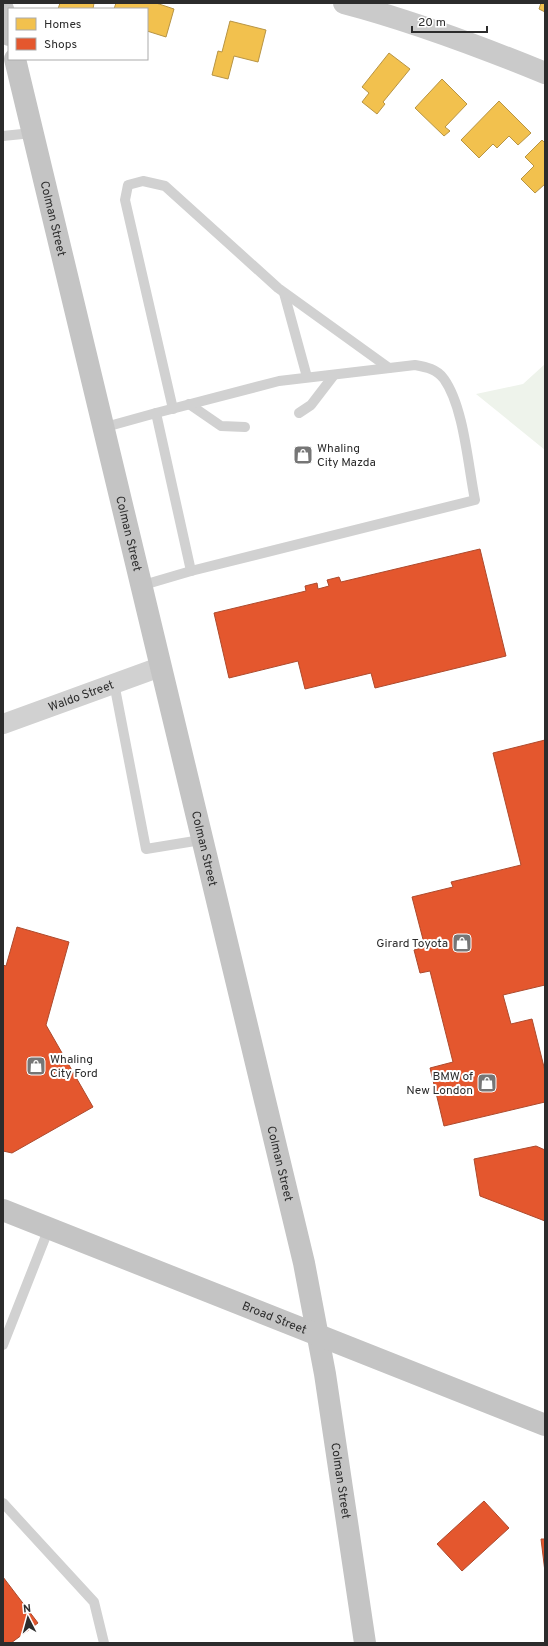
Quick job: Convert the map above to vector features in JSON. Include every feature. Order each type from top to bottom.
[{"type":"main road","points":[[3,9],[8,31]]},
{"type":"main road","name":"Colman Street","points":[[15,60],[102,428],[300,1248],[318,1335],[365,1643]]},
{"type":"main road","name":"Broad Street","points":[[3,1210],[545,1425]]},
{"type":"street","points":[[344,3],[379,12],[487,49],[545,73]]},
{"type":"street","name":"Waldo Street","points":[[3,724],[160,667]]},
{"type":"lane","points":[[3,136],[32,133]]},
{"type":"lane","points":[[173,409],[125,200],[128,185],[143,181],[165,186],[284,292],[389,368]]},
{"type":"lane","points":[[284,292],[307,377]]},
{"type":"lane","points":[[102,428],[279,381],[415,365],[430,368],[444,378],[457,407],[475,500],[191,571],[140,586]]},
{"type":"lane","points":[[299,413],[311,405],[334,375]]},
{"type":"lane","points":[[189,404],[221,426],[245,427]]},
{"type":"lane","points":[[156,413],[191,571]]},
{"type":"lane","points":[[114,683],[146,849],[201,840]]},
{"type":"lane","points":[[3,1345],[49,1228]]},
{"type":"lane","points":[[3,1503],[94,1602],[104,1643]]},
{"type":"shaded area","points":[[545,364],[545,450],[476,394],[523,384]]},
{"type":"building: Homes","points":[[60,3],[94,3],[93,8],[58,8]]},
{"type":"building: Homes","points":[[116,3],[156,3],[174,9],[166,37],[148,31],[148,8],[114,8]]},
{"type":"building: Homes","points":[[541,3],[545,3],[545,12],[539,9]]},
{"type":"building: Homes","points":[[230,21],[266,30],[258,62],[234,56],[228,79],[212,75],[218,51],[222,52]]},
{"type":"building: Homes","points":[[389,53],[410,69],[383,102],[385,104],[377,114],[362,102],[369,93],[362,87]]},
{"type":"building: Homes","points":[[442,79],[467,104],[445,127],[450,131],[444,136],[415,108]]},
{"type":"building: Homes","points":[[499,101],[531,133],[518,145],[509,136],[497,148],[493,144],[479,158],[461,140]]},
{"type":"building: Homes","points":[[542,140],[545,143],[545,184],[535,193],[521,179],[534,166],[525,157]]},
{"type":"building: Shops","points":[[480,549],[506,656],[375,688],[371,673],[305,689],[298,661],[229,678],[214,613],[306,591],[305,586],[317,583],[318,589],[329,586],[327,580],[339,577],[341,582]]},
{"type":"building: Shops","points":[[545,740],[545,985],[503,995],[511,1024],[532,1019],[545,1071],[545,1102],[444,1126],[430,1068],[453,1062],[430,971],[420,973],[414,950],[425,947],[412,897],[453,887],[451,882],[521,865],[493,753]]},
{"type":"building: Shops","name":"Whaling City Ford","points":[[17,927],[69,942],[46,1025],[93,1107],[12,1153],[3,1151],[3,965],[6,966]]},
{"type":"building: Shops","points":[[536,1146],[545,1150],[545,1221],[480,1196],[474,1159]]},
{"type":"building: Shops","points":[[484,1501],[509,1528],[462,1571],[437,1544]]},
{"type":"building: Shops","points":[[541,1539],[545,1539],[545,1572]]},
{"type":"building: Shops","points":[[3,1577],[38,1623],[11,1643],[3,1643]]},
{"type":"place","name":"Whaling City Mazda","points":[[303,455]]},
{"type":"place","name":"Girard Toyota","points":[[462,943]]},
{"type":"place","name":"Whaling City Ford","points":[[36,1066]]},
{"type":"place","name":"BMW of New London","points":[[487,1083]]}]
